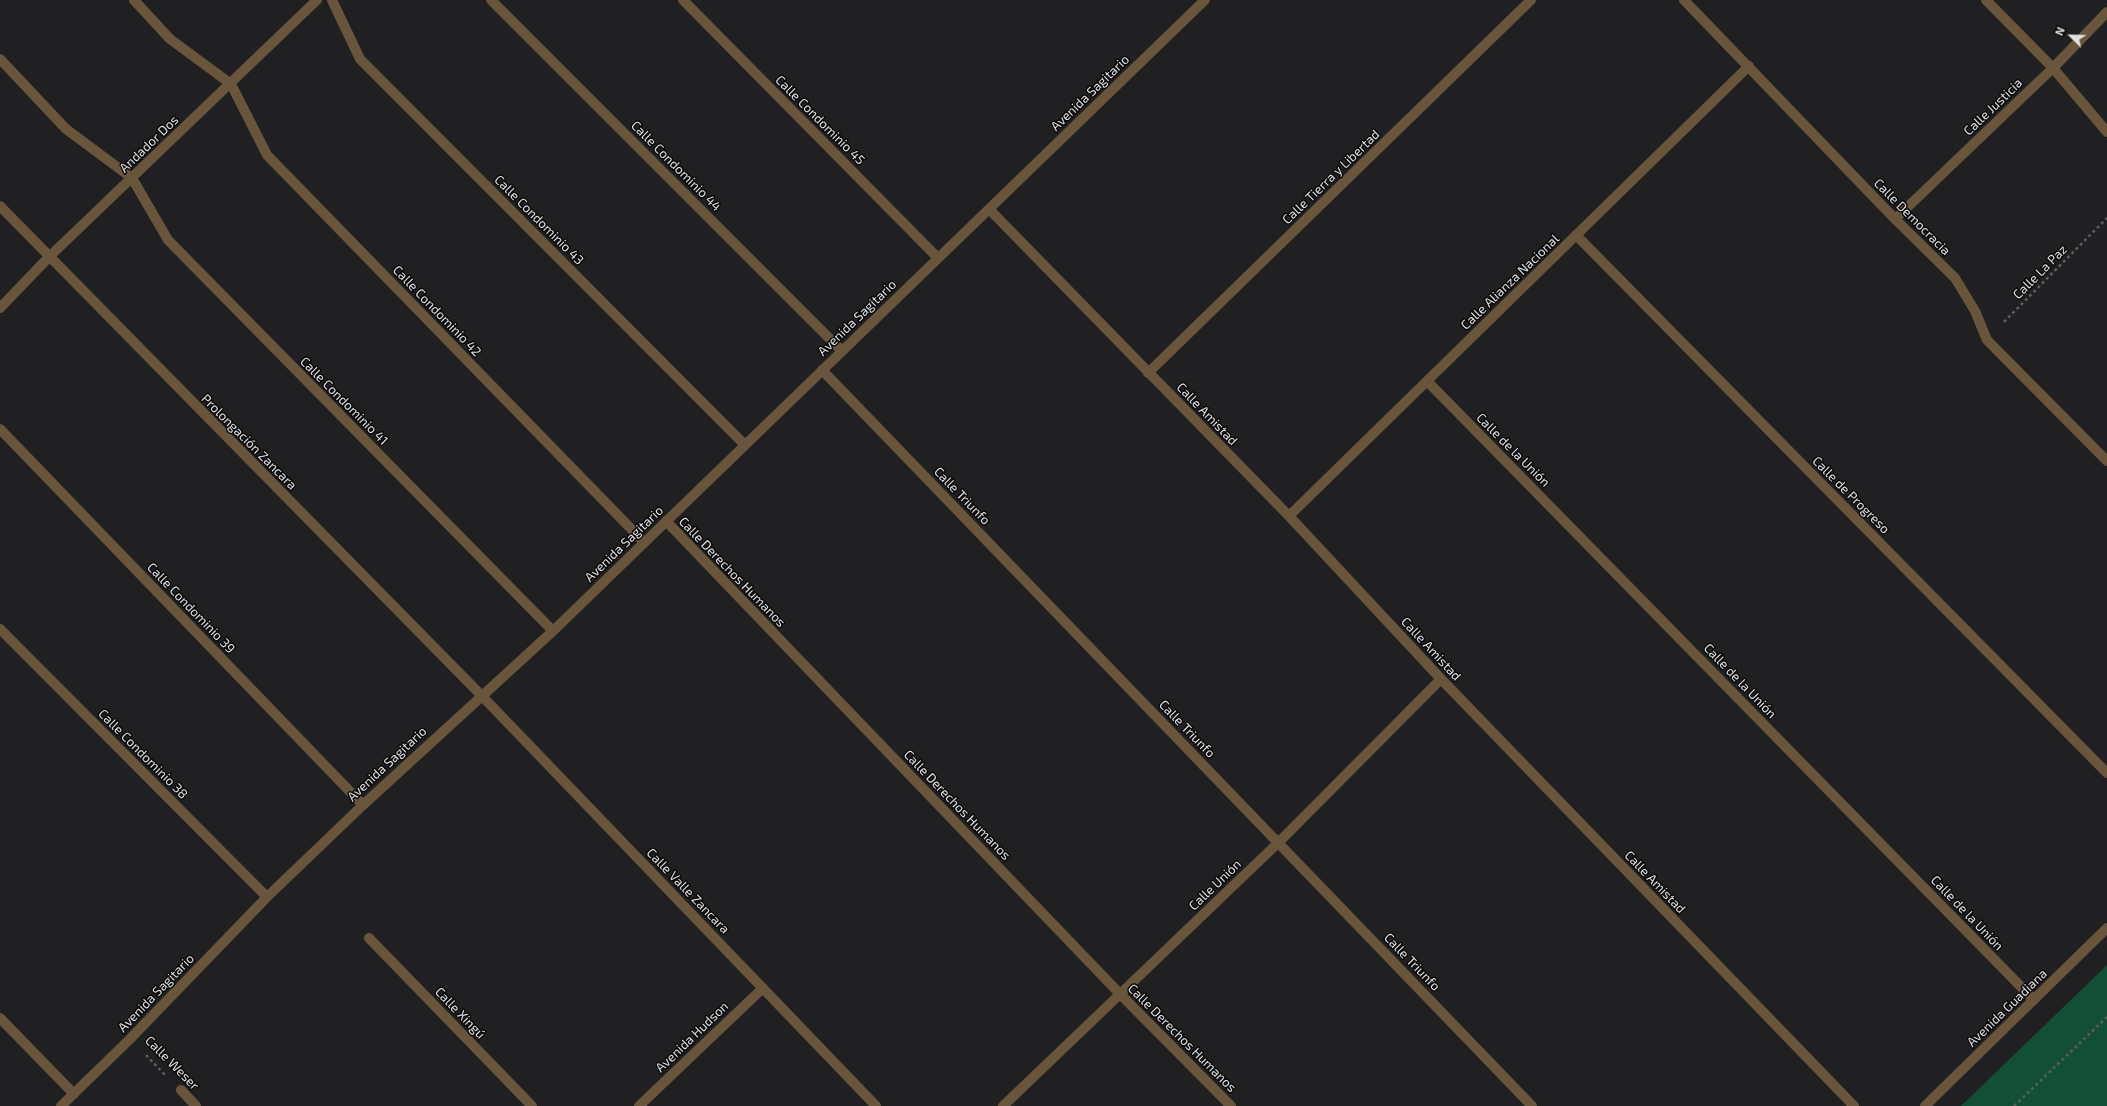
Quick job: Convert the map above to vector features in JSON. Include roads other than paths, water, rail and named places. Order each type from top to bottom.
[{"type":"street","points":[[134,0],[170,39],[231,84]]},
{"type":"street","name":"Andador Dos","points":[[0,308],[49,257],[317,0]]},
{"type":"street","name":"Calle Condominio 43","points":[[332,0],[360,59],[745,445]]},
{"type":"street","name":"Calle Condominio 44","points":[[491,0],[842,351]]},
{"type":"street","name":"Calle Condominio 45","points":[[683,0],[938,258]]},
{"type":"street","name":"Avenida Sagitario","points":[[61,1106],[130,1039],[266,897],[362,805],[553,631],[1205,0]]},
{"type":"street","name":"Calle Tierra y Libertad","points":[[1148,373],[1531,0]]},
{"type":"street","name":"Calle Democracia","points":[[1684,0],[1895,219],[1955,278],[1975,311],[1987,340],[2107,461]]},
{"type":"street","points":[[1986,0],[2053,68],[2107,132]]},
{"type":"street","name":"Calle Justicia","points":[[1895,219],[2053,68],[2107,12]]},
{"type":"street","points":[[0,59],[66,129],[132,178]]},
{"type":"street","name":"Calle Alianza Nacional","points":[[1289,516],[1749,66]]},
{"type":"street","name":"Calle Condominio 42","points":[[231,84],[267,155],[644,542]]},
{"type":"street","name":"Calle Condominio 41","points":[[132,178],[168,240],[553,631]]},
{"type":"street","name":"Prolongación Zancara","points":[[0,206],[481,695]]},
{"type":"street","name":"Calle Amistad","points":[[989,209],[1289,516],[1441,679],[1854,1106]]},
{"type":"street","name":"Calle de Progreso","points":[[1576,235],[2107,773]]},
{"type":"street","name":"Calle Triunfo","points":[[822,370],[1279,842],[1532,1106]]},
{"type":"street","name":"Calle de la Unión","points":[[1427,382],[2034,1000]]},
{"type":"street","name":"Calle Condominio 39","points":[[2,431],[362,805]]},
{"type":"street","name":"Calle Derechos Humanos","points":[[666,521],[1120,994],[1231,1106]]},
{"type":"street","name":"Calle Condominio 38","points":[[0,629],[266,897]]},
{"type":"street","name":"Calle Unión","points":[[1003,1106],[1279,842],[1441,679]]},
{"type":"street","name":"Calle Valle Zancara","points":[[481,695],[876,1106]]},
{"type":"street","name":"Avenida Guadiana","points":[[1924,1106],[2107,928]]},
{"type":"street","name":"Calle Xingú","points":[[370,938],[532,1106]]},
{"type":"street","name":"Avenida Hudson","points":[[639,1106],[763,988]]},
{"type":"street","points":[[0,1018],[74,1094]]},
{"type":"street","name":"Calle Weser","points":[[181,1090],[196,1106]]}]
